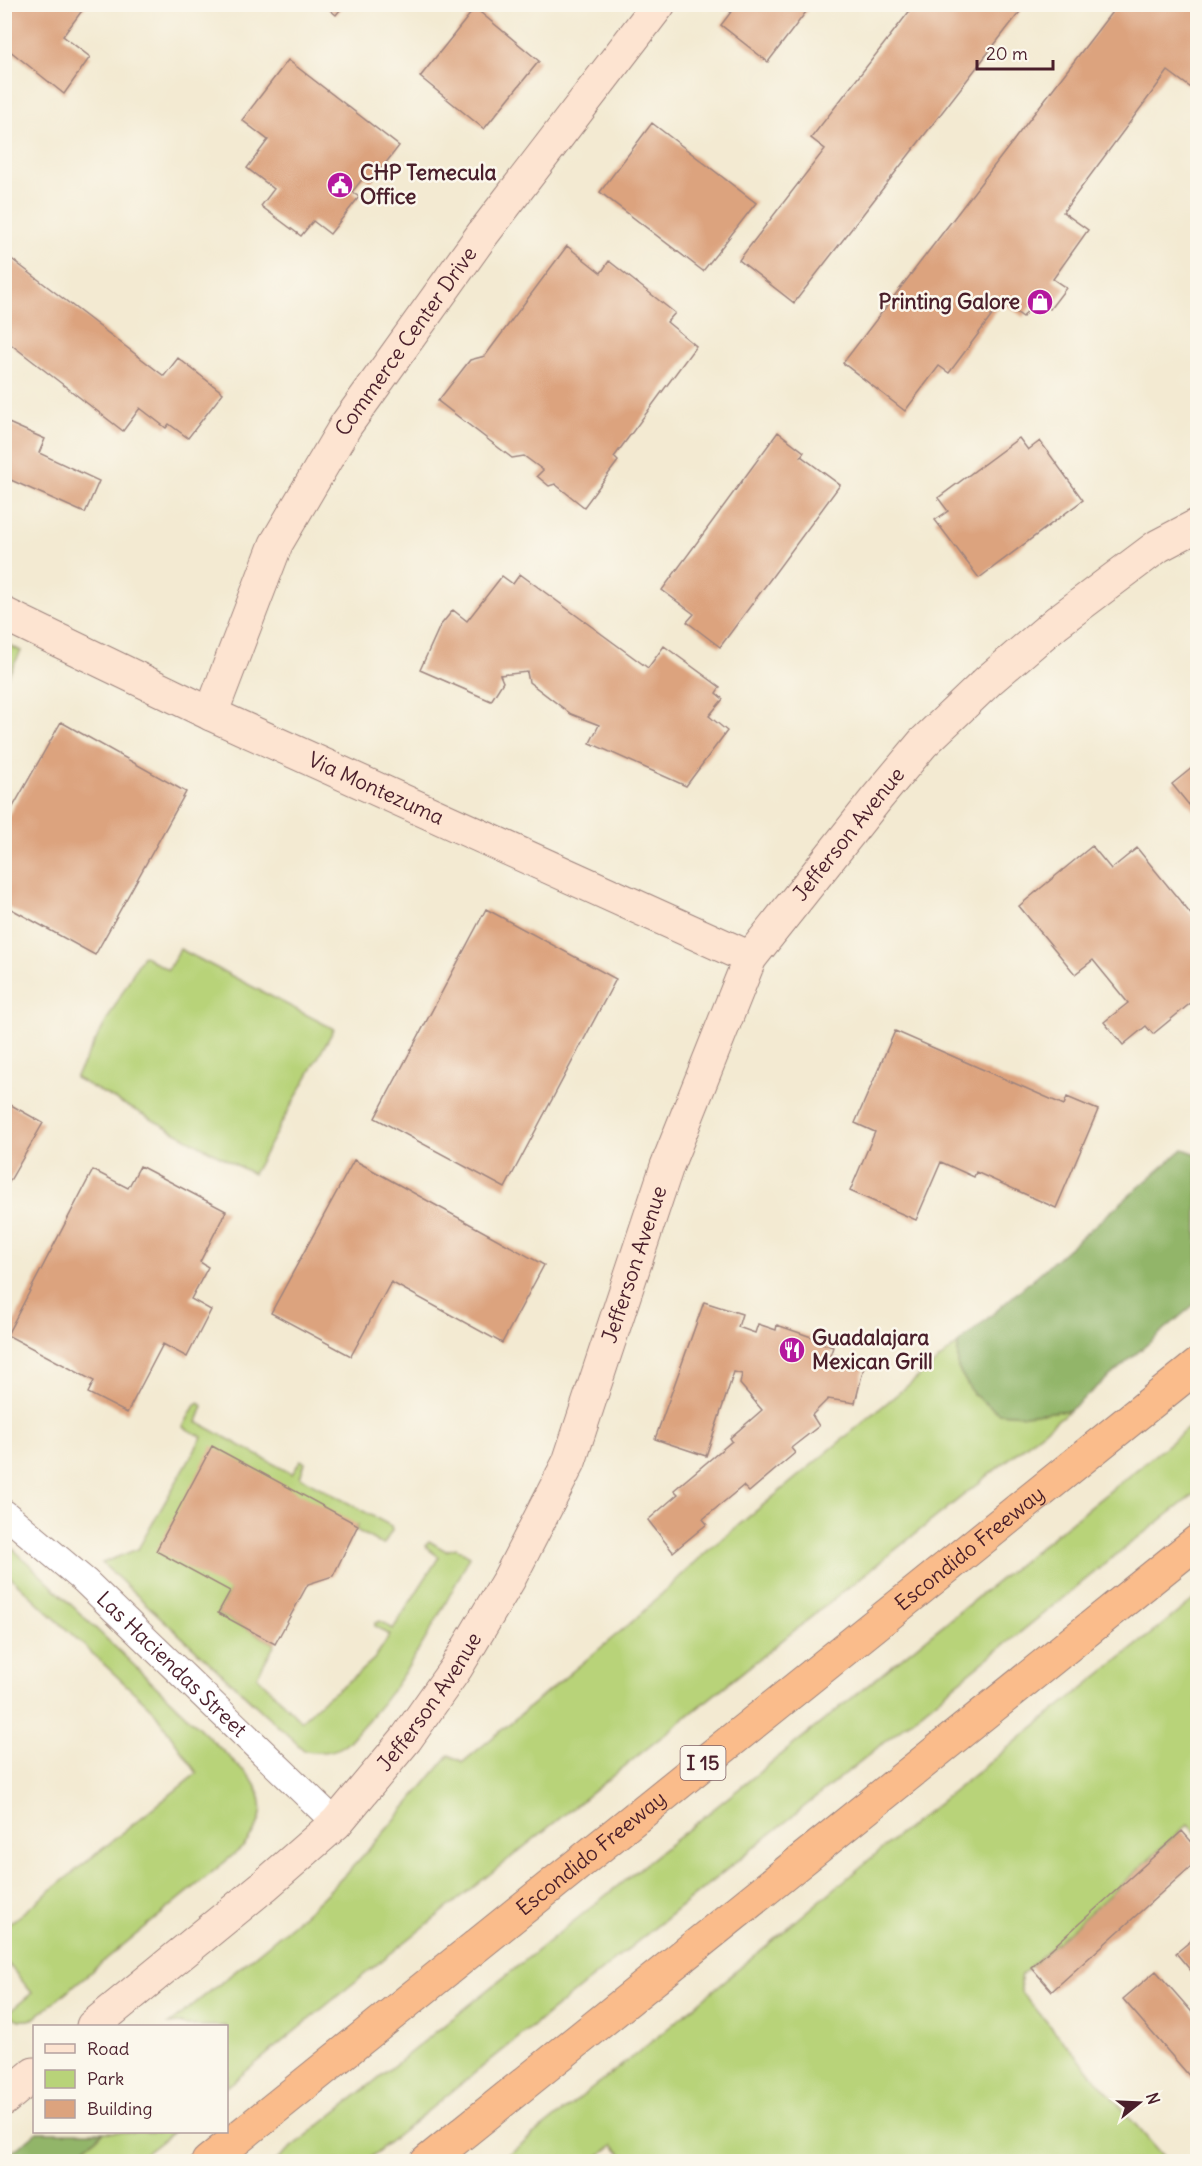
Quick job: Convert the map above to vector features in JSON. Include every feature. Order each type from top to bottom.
[{"type":"highway","name":"Escondido Freeway","points":[[208,2162],[1197,1365]]},
{"type":"highway","points":[[427,2162],[1197,1541]]},
{"type":"main road","name":"Commerce Center Drive","points":[[212,714],[276,544],[346,425],[482,235],[659,4]]},
{"type":"main road","name":"Jefferson Avenue","points":[[94,2025],[264,1886],[336,1823],[406,1739],[456,1668],[509,1579],[569,1462],[667,1166],[750,958],[923,743],[989,680],[1057,622],[1158,546],[1197,525]]},
{"type":"main road","name":"Via Montezuma","points":[[4,614],[212,714],[750,958]]},
{"type":"main road","points":[[4,2098],[33,2075]]},
{"type":"street","name":"Las Haciendas Street","points":[[4,1513],[84,1581],[336,1823]]},
{"type":"green space","points":[[5,643],[21,651],[5,682]]},
{"type":"green space","points":[[180,949],[334,1029],[253,1174],[75,1078],[143,955],[168,970]]},
{"type":"green space","points":[[1183,1149],[1197,1154],[1197,1302],[1070,1410],[1024,1415],[999,1413],[973,1394],[958,1368],[958,1344]]},
{"type":"green space","points":[[958,1344],[958,1368],[973,1394],[999,1413],[1024,1415],[1070,1410],[228,2086],[228,2025],[169,2024],[276,1938],[329,1891],[383,1834],[449,1755],[463,1762],[633,1621],[705,1553]]},
{"type":"green space","points":[[199,1403],[203,1406],[197,1422],[292,1474],[301,1460],[305,1463],[300,1477],[391,1526],[392,1530],[384,1544],[356,1530],[358,1525],[230,1591],[218,1613],[275,1644],[257,1676],[301,1721],[374,1659],[390,1635],[375,1626],[375,1623],[380,1621],[393,1629],[439,1557],[427,1548],[426,1544],[429,1541],[446,1551],[456,1548],[470,1556],[411,1663],[383,1702],[351,1739],[336,1750],[305,1751],[102,1563],[138,1549],[202,1437],[183,1427],[195,1405]]},
{"type":"green space","points":[[1197,1421],[1197,1492],[1127,1546],[372,2156],[365,2161],[275,2161]]},
{"type":"green space","points":[[5,1541],[250,1777],[260,1796],[261,1805],[259,1821],[243,1847],[33,2019],[26,2020],[17,2019],[8,2013],[32,1993],[5,1960],[5,1927],[197,1773],[153,1710],[5,1572]]},
{"type":"green space","points":[[1197,1597],[1197,1832],[1188,1824],[1021,1975],[1021,1992],[1167,2161],[628,2162],[613,2145],[592,2161],[500,2161],[655,2039],[895,1838]]},
{"type":"green space","points":[[36,2133],[103,2133],[67,2161],[5,2161],[5,2158]]},
{"type":"green space","points":[[103,2133],[172,2133],[136,2161],[67,2162]]},
{"type":"building","points":[[14,4],[87,4],[63,36],[90,57],[64,94],[4,46],[4,16]]},
{"type":"building","points":[[323,4],[345,4],[336,15]]},
{"type":"building","points":[[737,4],[812,4],[768,62],[721,25]]},
{"type":"building","points":[[915,4],[1026,4],[794,303],[739,260],[825,149],[811,138]]},
{"type":"building","points":[[1118,4],[1198,4],[1198,93],[1168,71],[1063,212],[1088,230],[1053,279],[1066,288],[1050,309],[1036,299],[1023,317],[1002,302],[949,373],[939,366],[905,411],[843,363]]},
{"type":"building","points":[[475,8],[539,61],[484,129],[420,77]]},
{"type":"building","points":[[288,60],[399,146],[371,182],[364,177],[352,192],[359,197],[330,234],[313,221],[301,236],[261,206],[274,189],[247,168],[268,140],[242,120]]},
{"type":"building","points":[[652,123],[756,203],[703,271],[600,192]]},
{"type":"building","points":[[567,246],[601,273],[609,261],[675,313],[667,322],[696,346],[614,457],[618,461],[584,507],[555,484],[549,486],[537,476],[543,470],[524,456],[512,458],[438,401],[470,360],[485,356]]},
{"type":"building","points":[[9,257],[164,376],[178,358],[223,393],[188,438],[169,424],[166,428],[140,408],[123,431],[4,339],[4,263]]},
{"type":"building","points":[[4,421],[45,439],[39,453],[99,481],[85,513],[4,477]]},
{"type":"building","points":[[778,432],[804,452],[801,456],[840,485],[720,647],[687,622],[694,614],[662,590]]},
{"type":"building","points":[[1019,438],[1028,450],[1040,441],[1083,500],[979,578],[935,520],[948,511],[938,498]]},
{"type":"building","points":[[520,574],[648,668],[664,646],[720,687],[716,693],[723,699],[709,716],[727,731],[686,786],[590,743],[599,725],[571,714],[529,682],[527,672],[500,675],[503,682],[491,701],[420,670],[440,626],[453,610],[467,621],[502,576],[513,584]]},
{"type":"building","points":[[61,722],[186,792],[95,955],[4,905],[4,823]]},
{"type":"building","points":[[1198,763],[1198,816],[1172,784]]},
{"type":"building","points":[[1092,846],[1111,869],[1137,848],[1198,923],[1198,997],[1153,1034],[1146,1026],[1123,1045],[1104,1022],[1128,1003],[1093,960],[1075,974],[1019,906]]},
{"type":"building","points":[[486,909],[616,979],[505,1188],[375,1118]]},
{"type":"building","points":[[895,1031],[1064,1105],[1067,1097],[1098,1110],[1056,1208],[976,1172],[974,1177],[941,1162],[916,1220],[850,1191],[875,1132],[855,1123]]},
{"type":"building","points":[[4,1101],[43,1123],[4,1191]]},
{"type":"building","points":[[354,1160],[544,1265],[502,1343],[391,1282],[351,1356],[271,1313]]},
{"type":"building","points":[[140,1166],[226,1211],[200,1262],[208,1267],[191,1299],[211,1310],[187,1357],[163,1344],[127,1413],[88,1393],[94,1381],[7,1335],[93,1170],[128,1188]]},
{"type":"building","points":[[704,1302],[742,1314],[738,1327],[755,1333],[758,1324],[776,1330],[777,1325],[823,1341],[823,1344],[833,1347],[830,1356],[864,1367],[855,1403],[828,1399],[812,1415],[819,1426],[791,1448],[795,1453],[749,1492],[743,1486],[703,1519],[707,1524],[673,1552],[648,1520],[678,1494],[674,1490],[732,1441],[730,1438],[762,1410],[740,1384],[742,1374],[734,1372],[706,1456],[655,1439]]},
{"type":"building","points":[[212,1446],[358,1525],[333,1576],[308,1584],[275,1644],[218,1613],[230,1591],[156,1551]]},
{"type":"building","points":[[1182,1831],[1198,1849],[1198,1860],[1052,1991],[1031,1967]]},
{"type":"building","points":[[1198,1935],[1198,1979],[1176,1953]]},
{"type":"building","points":[[1156,1971],[1198,2019],[1198,2086],[1123,1999]]},
{"type":"place","name":"CHP Temecula Office","points":[[340,185]]},
{"type":"place","name":"Printing Galore","points":[[1040,302]]},
{"type":"place","name":"Guadalajara Mexican Grill","points":[[792,1350]]}]
